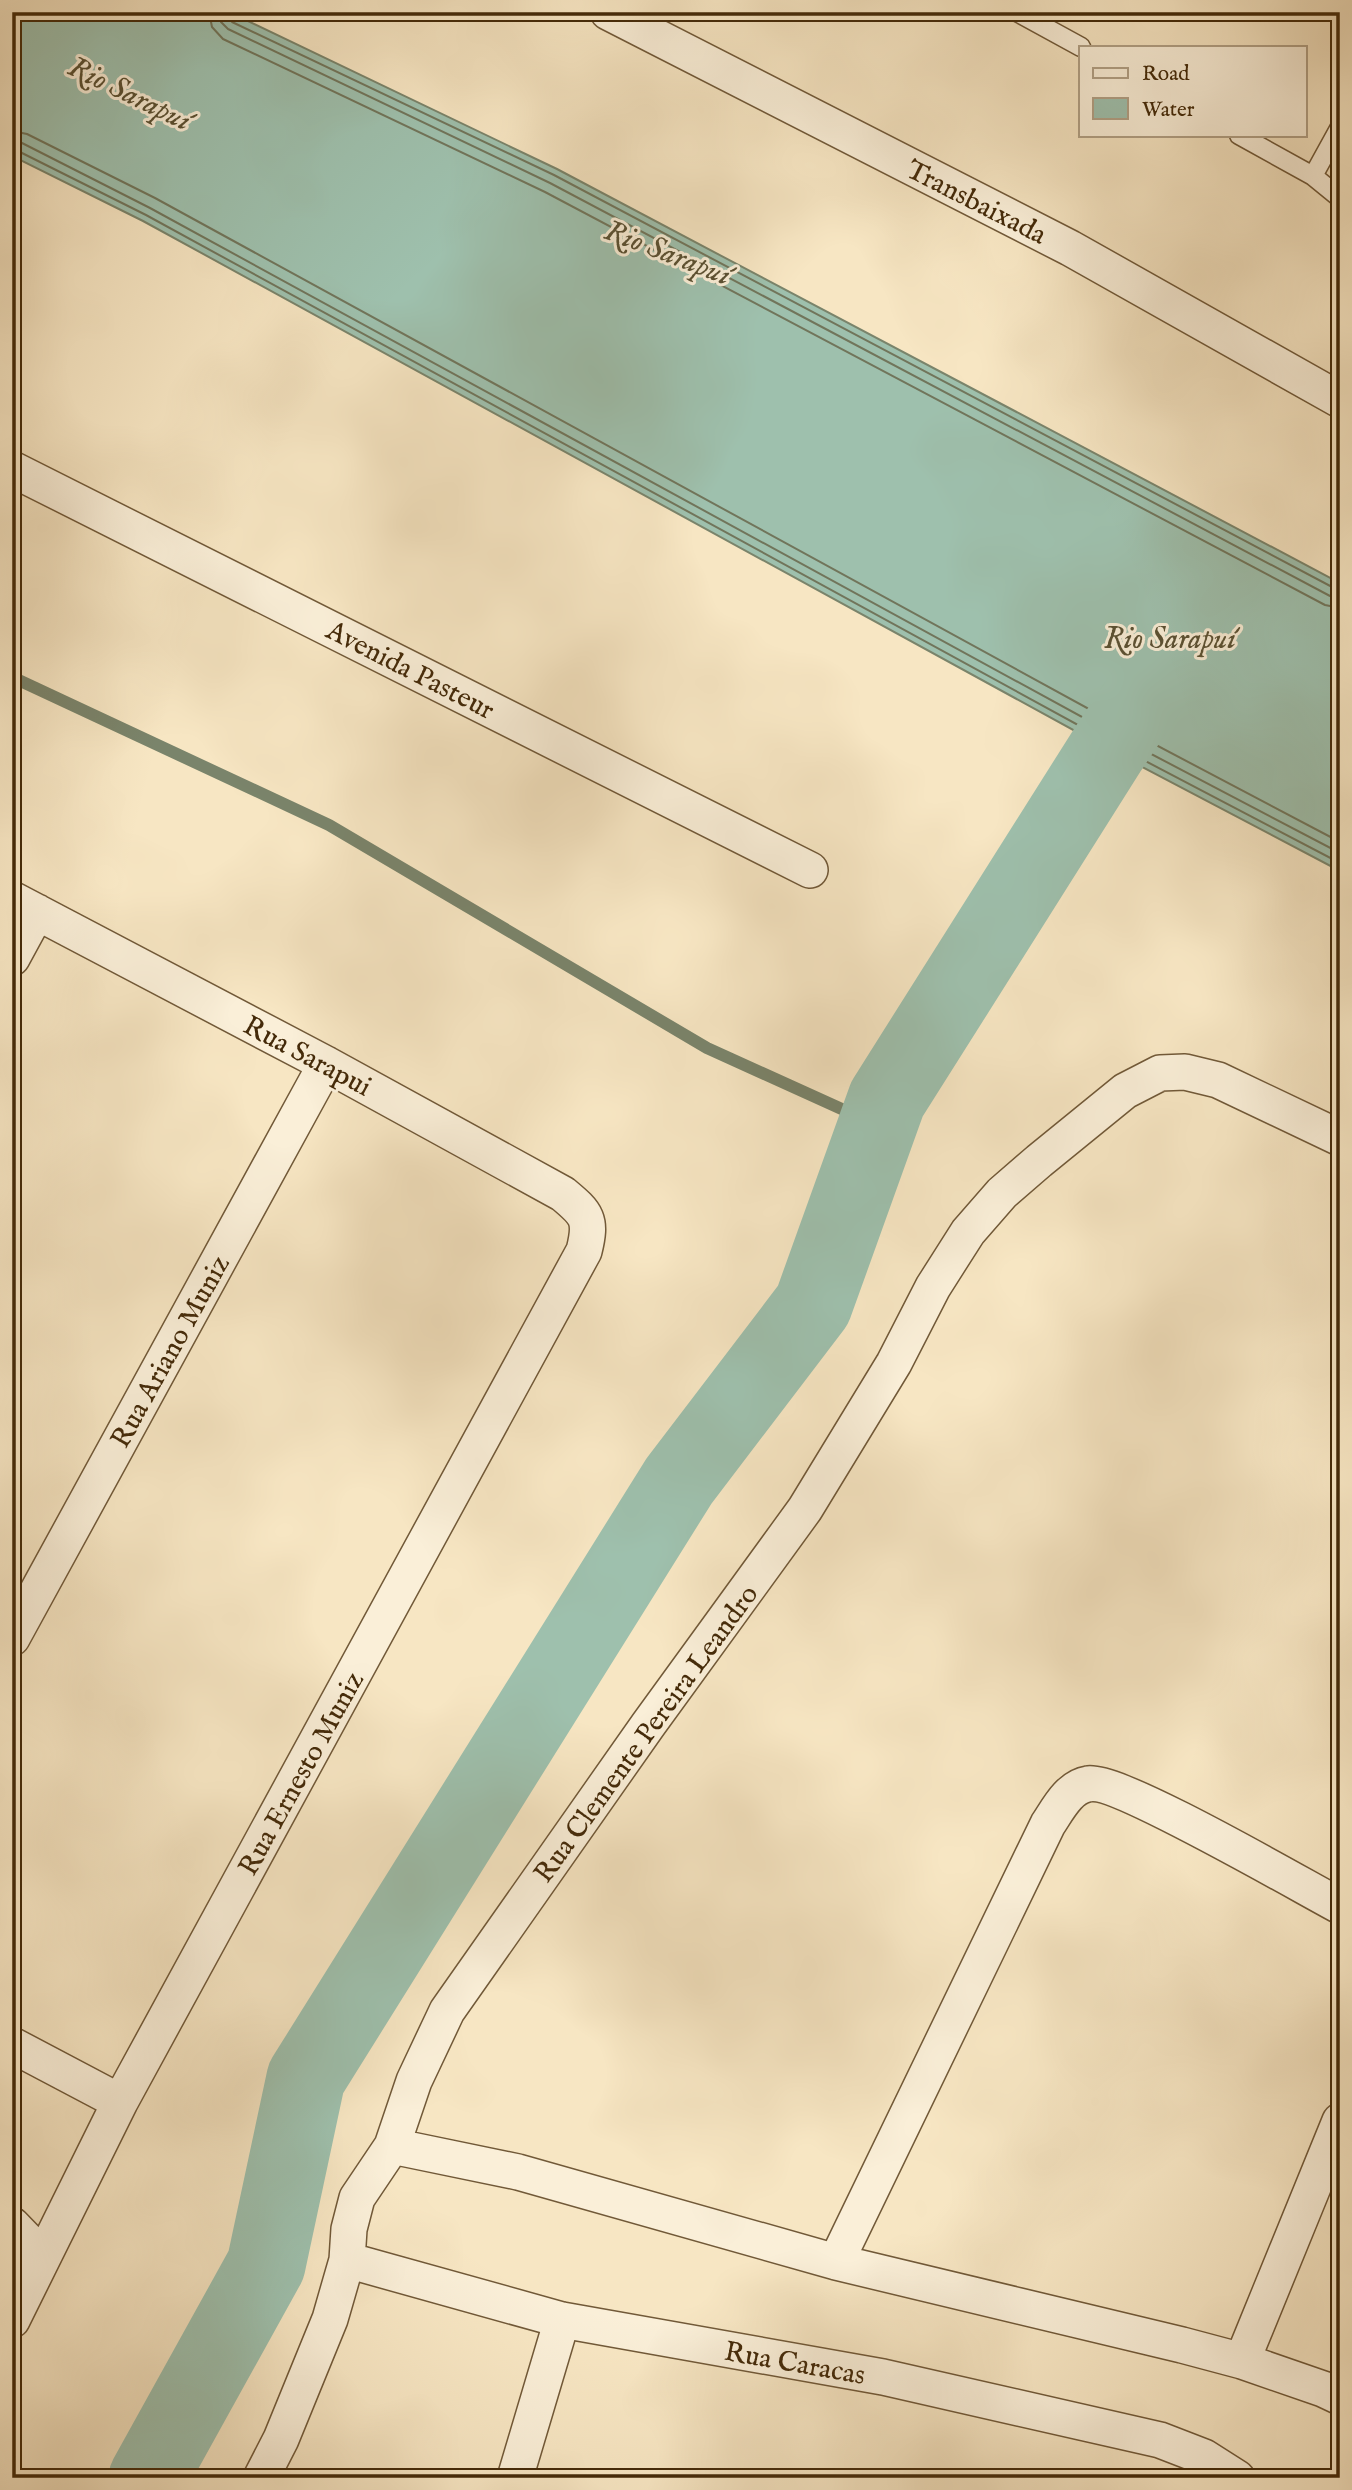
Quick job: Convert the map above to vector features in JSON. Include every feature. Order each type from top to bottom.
[{"type":"street","name":"Transbaixada","points":[[608,12],[1070,248],[1340,400]]},
{"type":"street","name":"Avenida Pasteur","points":[[12,468],[810,870]]},
{"type":"street","points":[[12,958],[25,906]]},
{"type":"street","name":"Rua Sarapui","points":[[25,906],[326,1064],[563,1194],[581,1209],[589,1228]]},
{"type":"street","name":"Rua Ariano Muniz","points":[[12,1638],[326,1064]]},
{"type":"street","name":"Rua Clemente Pereira Leandro","points":[[261,2478],[281,2439],[330,2319],[347,2260],[349,2229],[357,2198],[392,2146],[414,2081],[447,2011],[648,1725],[805,1509],[894,1363],[933,1287],[968,1232],[1002,1193],[1039,1161],[1125,1091],[1160,1073],[1185,1072],[1218,1080],[1340,1138]]},
{"type":"street","name":"Rua Ernesto Muniz","points":[[12,2320],[120,2102],[584,1251],[589,1228]]},
{"type":"street","points":[[836,2262],[1048,1824],[1075,1789],[1090,1783],[1112,1787],[1340,1906]]},
{"type":"street","points":[[12,2045],[120,2102]]},
{"type":"street","points":[[1242,2361],[1340,2122]]},
{"type":"street","points":[[392,2146],[518,2172],[836,2262],[1242,2361],[1340,2397]]},
{"type":"street","points":[[12,2225],[42,2256]]},
{"type":"street","name":"Rua Caracas","points":[[347,2260],[562,2320],[883,2377],[1160,2440],[1204,2456],[1237,2478]]},
{"type":"street","points":[[515,2478],[562,2320]]},
{"type":"lane","points":[[1017,12],[1079,46]]},
{"type":"lane","points":[[1313,176],[1340,127]]},
{"type":"lane","points":[[1241,136],[1313,176],[1340,198]]},
{"type":"water","name":"Rio Sarapuí","points":[[12,12],[229,12],[557,169],[1340,583],[1340,871],[1108,749],[143,221],[12,156]]},
{"type":"waterway","points":[[148,2478],[266,2265],[306,2078],[679,1481],[813,1305],[887,1099],[1108,749],[1169,658]]},
{"type":"waterway","points":[[12,677],[329,825],[707,1048],[877,1125]]}]
